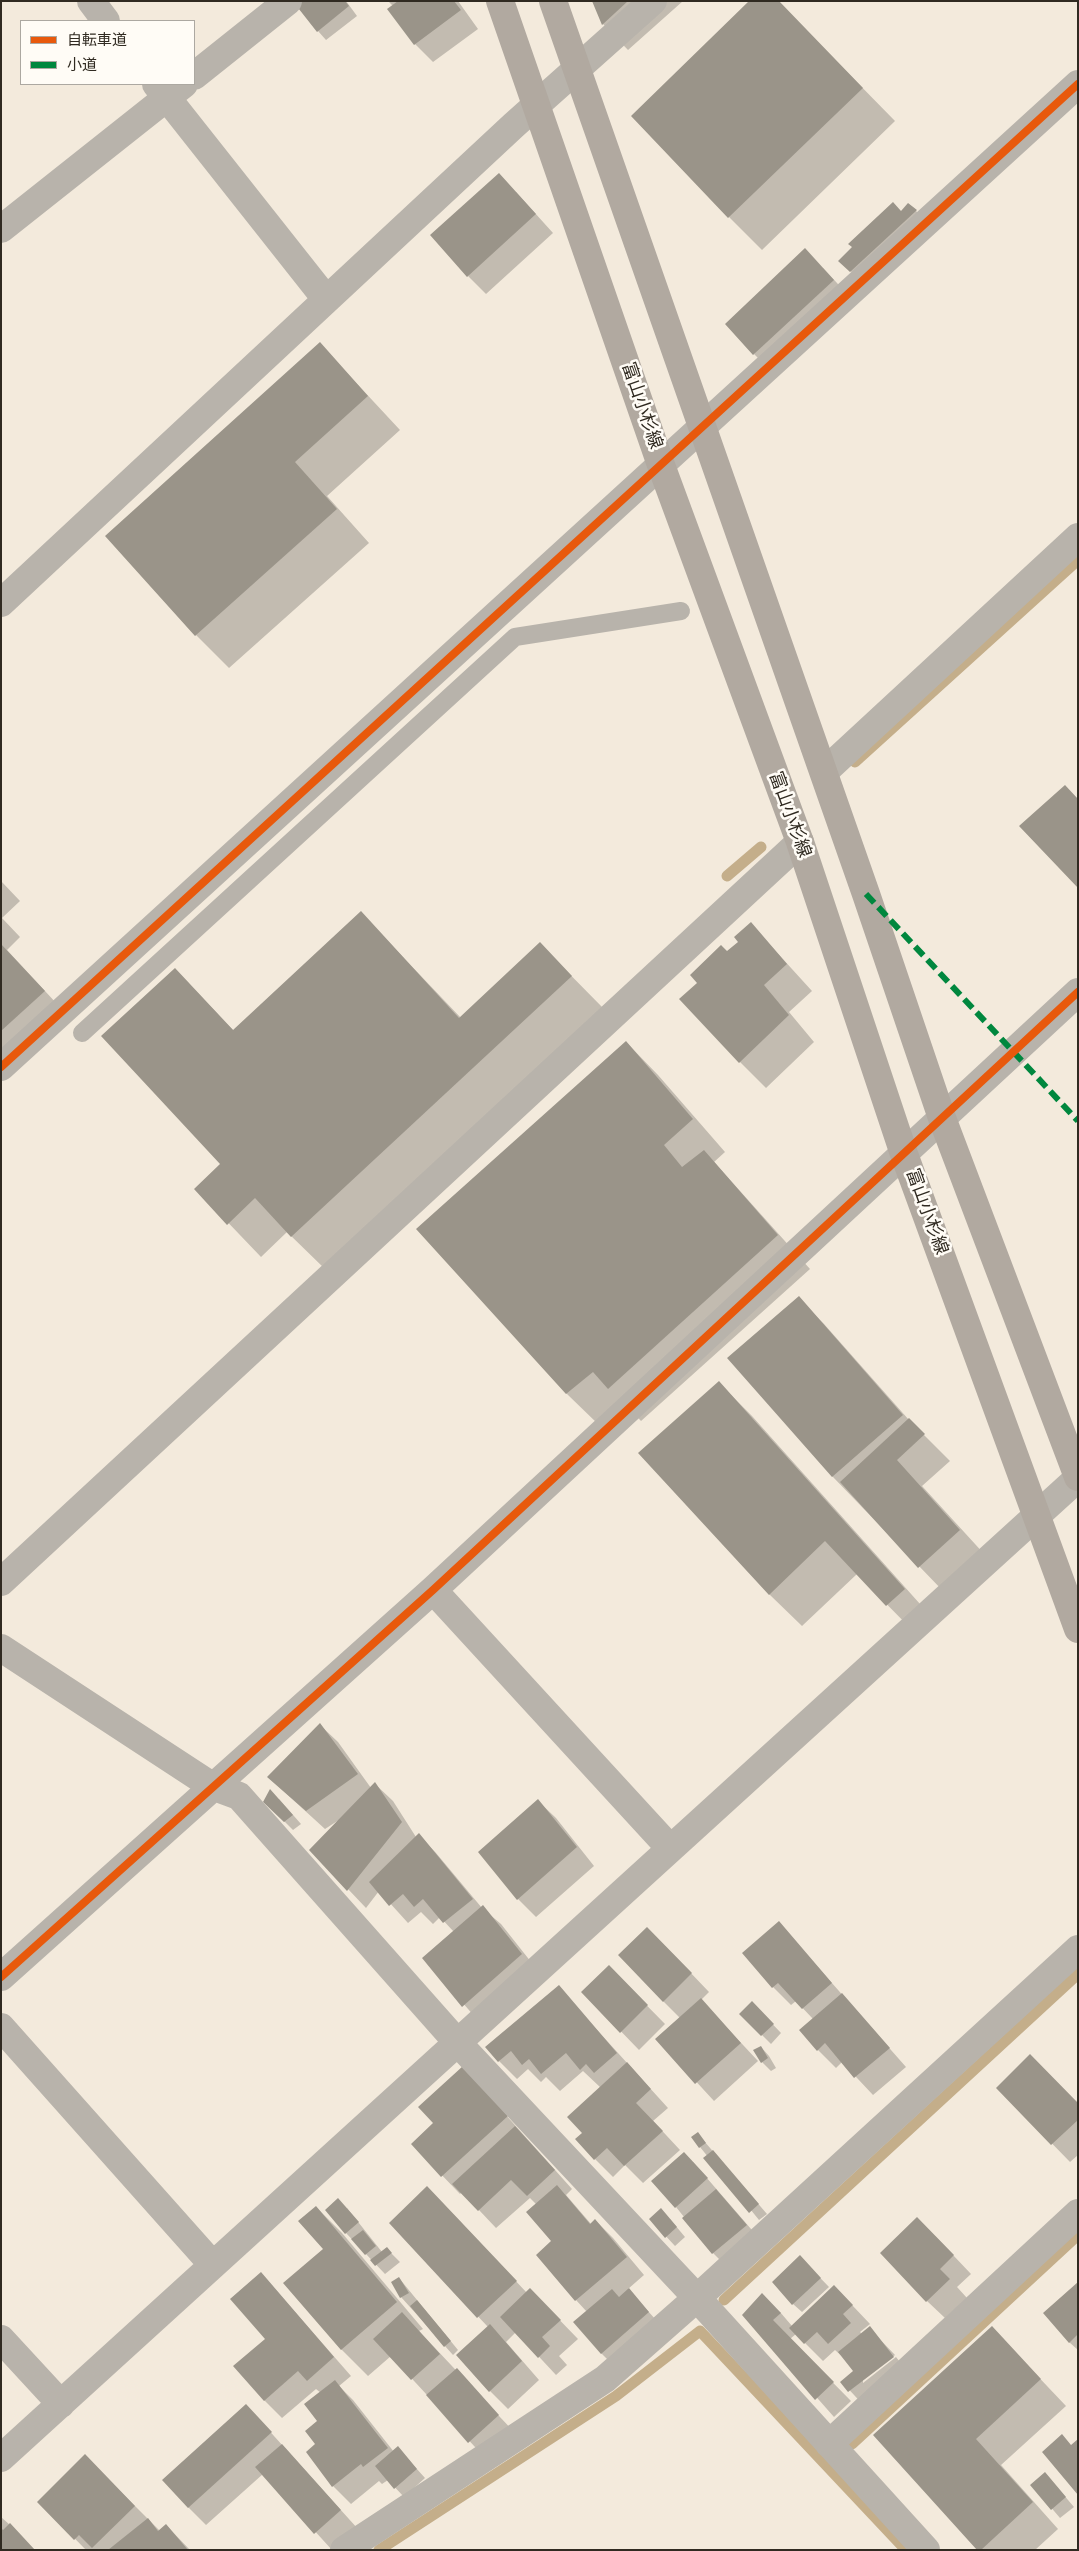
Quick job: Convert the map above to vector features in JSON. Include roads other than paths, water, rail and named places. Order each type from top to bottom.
[{"type":"main road","name":"富山小杉線","points":[[500,1],[538,104],[661,465],[800,842],[904,1154],[1078,1628]]},
{"type":"main road","points":[[553,1],[824,772],[942,1118],[1078,1477]]},
{"type":"street","points":[[91,1],[105,20]]},
{"type":"street","points":[[195,75],[288,1]]},
{"type":"street","points":[[1,603],[326,299],[653,1]]},
{"type":"street","points":[[1,1067],[1078,84]]},
{"type":"street","points":[[1,229],[169,88],[326,299]]},
{"type":"street","points":[[824,772],[1078,537]]},
{"type":"street","points":[[1,1582],[800,842]]},
{"type":"street","points":[[1,1977],[433,1590],[1078,992]]},
{"type":"street","points":[[1,2458],[669,1847],[1078,1477]]},
{"type":"street","points":[[433,1590],[669,1847]]},
{"type":"street","points":[[1,1648],[212,1786],[239,1796],[456,2042],[698,2298],[926,2550]]},
{"type":"street","points":[[344,2550],[605,2379],[698,2298],[1078,1949]]},
{"type":"street","points":[[1,2027],[212,2264]]},
{"type":"street","points":[[829,2444],[1078,2213]]},
{"type":"street","points":[[1,2339],[61,2404]]},
{"type":"lane","points":[[82,1033],[515,637],[681,611]]},
{"type":"lane","points":[[444,663],[464,684]]},
{"type":"waterway","points":[[855,762],[1078,560]]},
{"type":"waterway","points":[[727,876],[761,847]]},
{"type":"waterway","points":[[724,2300],[1078,1974]]},
{"type":"waterway","points":[[852,2444],[1078,2235]]},
{"type":"waterway","points":[[379,2550],[616,2396],[700,2331],[906,2550]]}]
